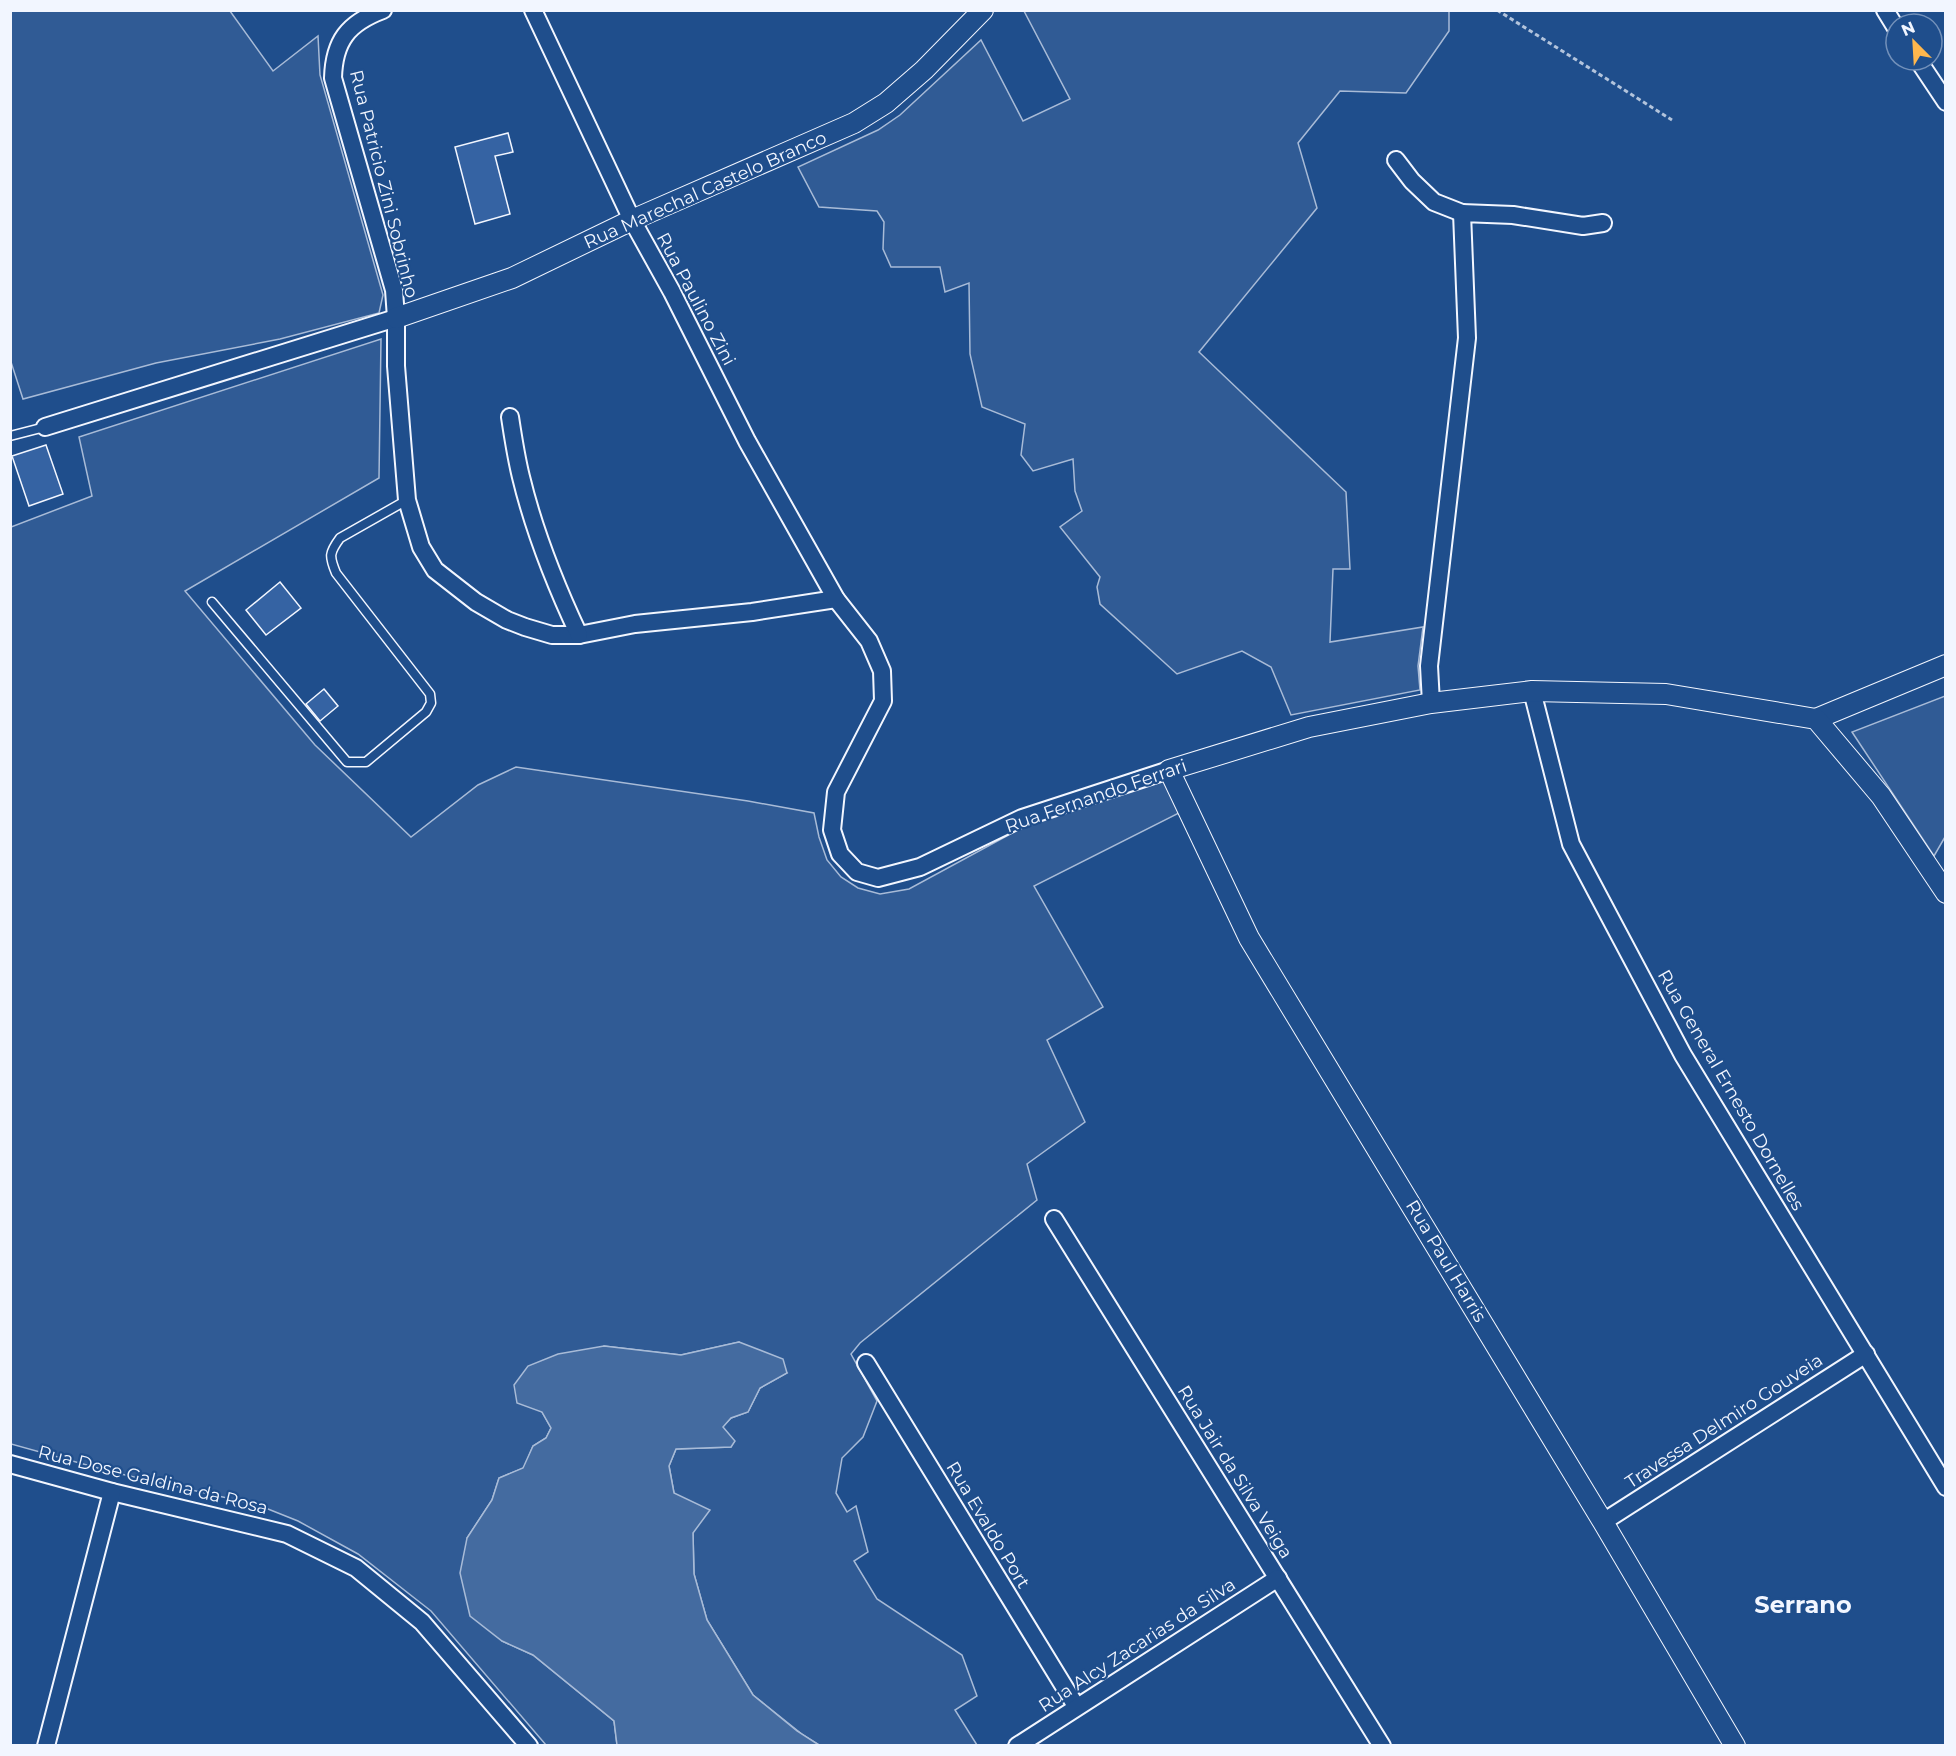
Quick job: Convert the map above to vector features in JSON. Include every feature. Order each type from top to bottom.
[{"type":"street","name":"Rua Patricio Zini Sobrinho","points":[[383,10],[370,15],[352,28],[340,42],[334,59],[333,78],[394,290],[396,318]]},
{"type":"street","name":"Rua Paulino Zini","points":[[533,10],[632,220],[672,292],[747,441],[836,599]]},
{"type":"street","name":"Rua Marechal Castelo Branco","points":[[396,318],[512,278],[632,220],[854,123],[886,103],[924,70],[983,10]]},
{"type":"street","points":[[1925,72],[1946,102]]},
{"type":"street","points":[[1396,160],[1412,181],[1434,202],[1462,213],[1513,215],[1582,226],[1603,223]]},
{"type":"street","points":[[1431,703],[1429,666],[1467,338],[1462,213]]},
{"type":"street","points":[[45,427],[396,318],[396,366],[407,500],[422,547],[435,570],[484,606],[525,627],[552,635],[579,635],[636,624],[752,612],[836,599]]},
{"type":"street","points":[[510,417],[520,476],[561,595],[579,635]]},
{"type":"street","name":"Rua Fernando Ferrari","points":[[836,599],[869,641],[882,671],[883,701],[836,792],[831,830],[840,854],[857,872],[878,878],[920,867],[1022,818],[1169,770],[1305,728],[1431,703],[1532,691],[1666,694],[1816,719]]},
{"type":"street","points":[[1946,665],[1816,719],[1881,796],[1946,893]]},
{"type":"street","name":"Rua General Ernesto Dornelles","points":[[1532,691],[1571,844],[1683,1055],[1946,1487]]},
{"type":"street","name":"Rua Paul Harris","points":[[1169,770],[1250,938],[1603,1521],[1735,1746]]},
{"type":"street","name":"Rua Jair da Silva Veiga","points":[[1054,1219],[1382,1746]]},
{"type":"street","name":"Travessa Delmiro Gouveia","points":[[1603,1521],[1866,1354]]},
{"type":"street","name":"Rua Evaldo Port","points":[[866,1363],[1076,1706]]},
{"type":"street","name":"Rua Dose Galdina da Rosa","points":[[10,1464],[112,1492],[286,1534],[356,1568],[422,1622],[529,1746]]},
{"type":"street","points":[[46,1746],[112,1492]]},
{"type":"street","name":"Rua Alcy Zacarias da Silva","points":[[1017,1746],[1278,1578]]},
{"type":"lane","points":[[10,436],[45,427]]},
{"type":"lane","points":[[212,602],[346,762],[366,762],[426,712],[431,703],[430,694],[336,573],[330,558],[332,549],[340,538],[407,500]]},
{"type":"path","points":[[1497,10],[1672,120]]},
{"type":"shaded area","points":[[10,11],[230,11],[273,71],[318,36],[320,75],[383,295],[379,313],[280,339],[156,363],[23,399],[10,359]]},
{"type":"shaded area","points":[[1024,11],[1449,11],[1449,31],[1406,93],[1340,91],[1298,143],[1317,208],[1199,352],[1346,492],[1350,569],[1333,569],[1330,642],[1423,627],[1418,666],[1420,690],[1291,715],[1271,667],[1242,651],[1177,674],[1100,604],[1097,587],[1100,577],[1060,527],[1082,511],[1075,491],[1073,459],[1033,471],[1021,455],[1025,424],[982,407],[970,354],[969,283],[945,292],[940,267],[891,267],[883,249],[884,222],[877,211],[819,207],[798,167],[878,130],[900,115],[981,40],[1023,121],[1070,99]]},
{"type":"shaded area","points":[[381,339],[379,478],[185,591],[315,745],[411,837],[478,785],[516,767],[814,813],[827,860],[841,877],[858,888],[880,894],[909,889],[1025,826],[1163,779],[1179,813],[1034,886],[1103,1007],[1047,1040],[1085,1122],[1027,1164],[1037,1200],[860,1343],[851,1354],[877,1401],[863,1437],[842,1458],[836,1493],[847,1512],[856,1506],[868,1552],[854,1561],[877,1599],[962,1655],[977,1696],[955,1710],[977,1745],[819,1745],[753,1695],[707,1620],[694,1574],[693,1533],[674,1493],[669,1466],[676,1449],[731,1447],[734,1441],[722,1427],[731,1418],[748,1412],[760,1388],[787,1373],[739,1342],[681,1355],[604,1346],[542,1412],[551,1428],[546,1438],[533,1446],[524,1468],[499,1478],[492,1500],[467,1538],[502,1641],[533,1655],[614,1721],[617,1745],[546,1745],[431,1611],[358,1554],[298,1521],[258,1505],[112,1472],[11,1444],[11,527],[92,496],[79,437]]},
{"type":"shaded area","points":[[1945,696],[1945,837],[1934,856],[1852,732]]},
{"type":"shaded area","points":[[739,1342],[783,1359],[787,1373],[760,1388],[748,1412],[731,1418],[723,1427],[735,1441],[731,1447],[676,1449],[669,1466],[674,1493],[710,1510],[693,1533],[694,1574],[707,1620],[753,1695],[797,1731],[819,1745],[617,1745],[614,1721],[533,1655],[502,1641],[470,1616],[460,1573],[467,1538],[492,1500],[499,1478],[523,1468],[533,1446],[546,1438],[551,1428],[542,1412],[517,1403],[514,1385],[528,1366],[558,1354],[604,1346],[681,1355]]},
{"type":"building","points":[[508,133],[513,152],[495,156],[510,214],[475,224],[455,147]]},
{"type":"building","points":[[46,445],[63,494],[29,506],[12,456]]},
{"type":"building","points":[[280,582],[301,608],[266,635],[246,610]]},
{"type":"building","points":[[324,689],[338,706],[320,721],[306,704]]},
{"type":"district","name":"Serrano","points":[[1803,1605]]}]
